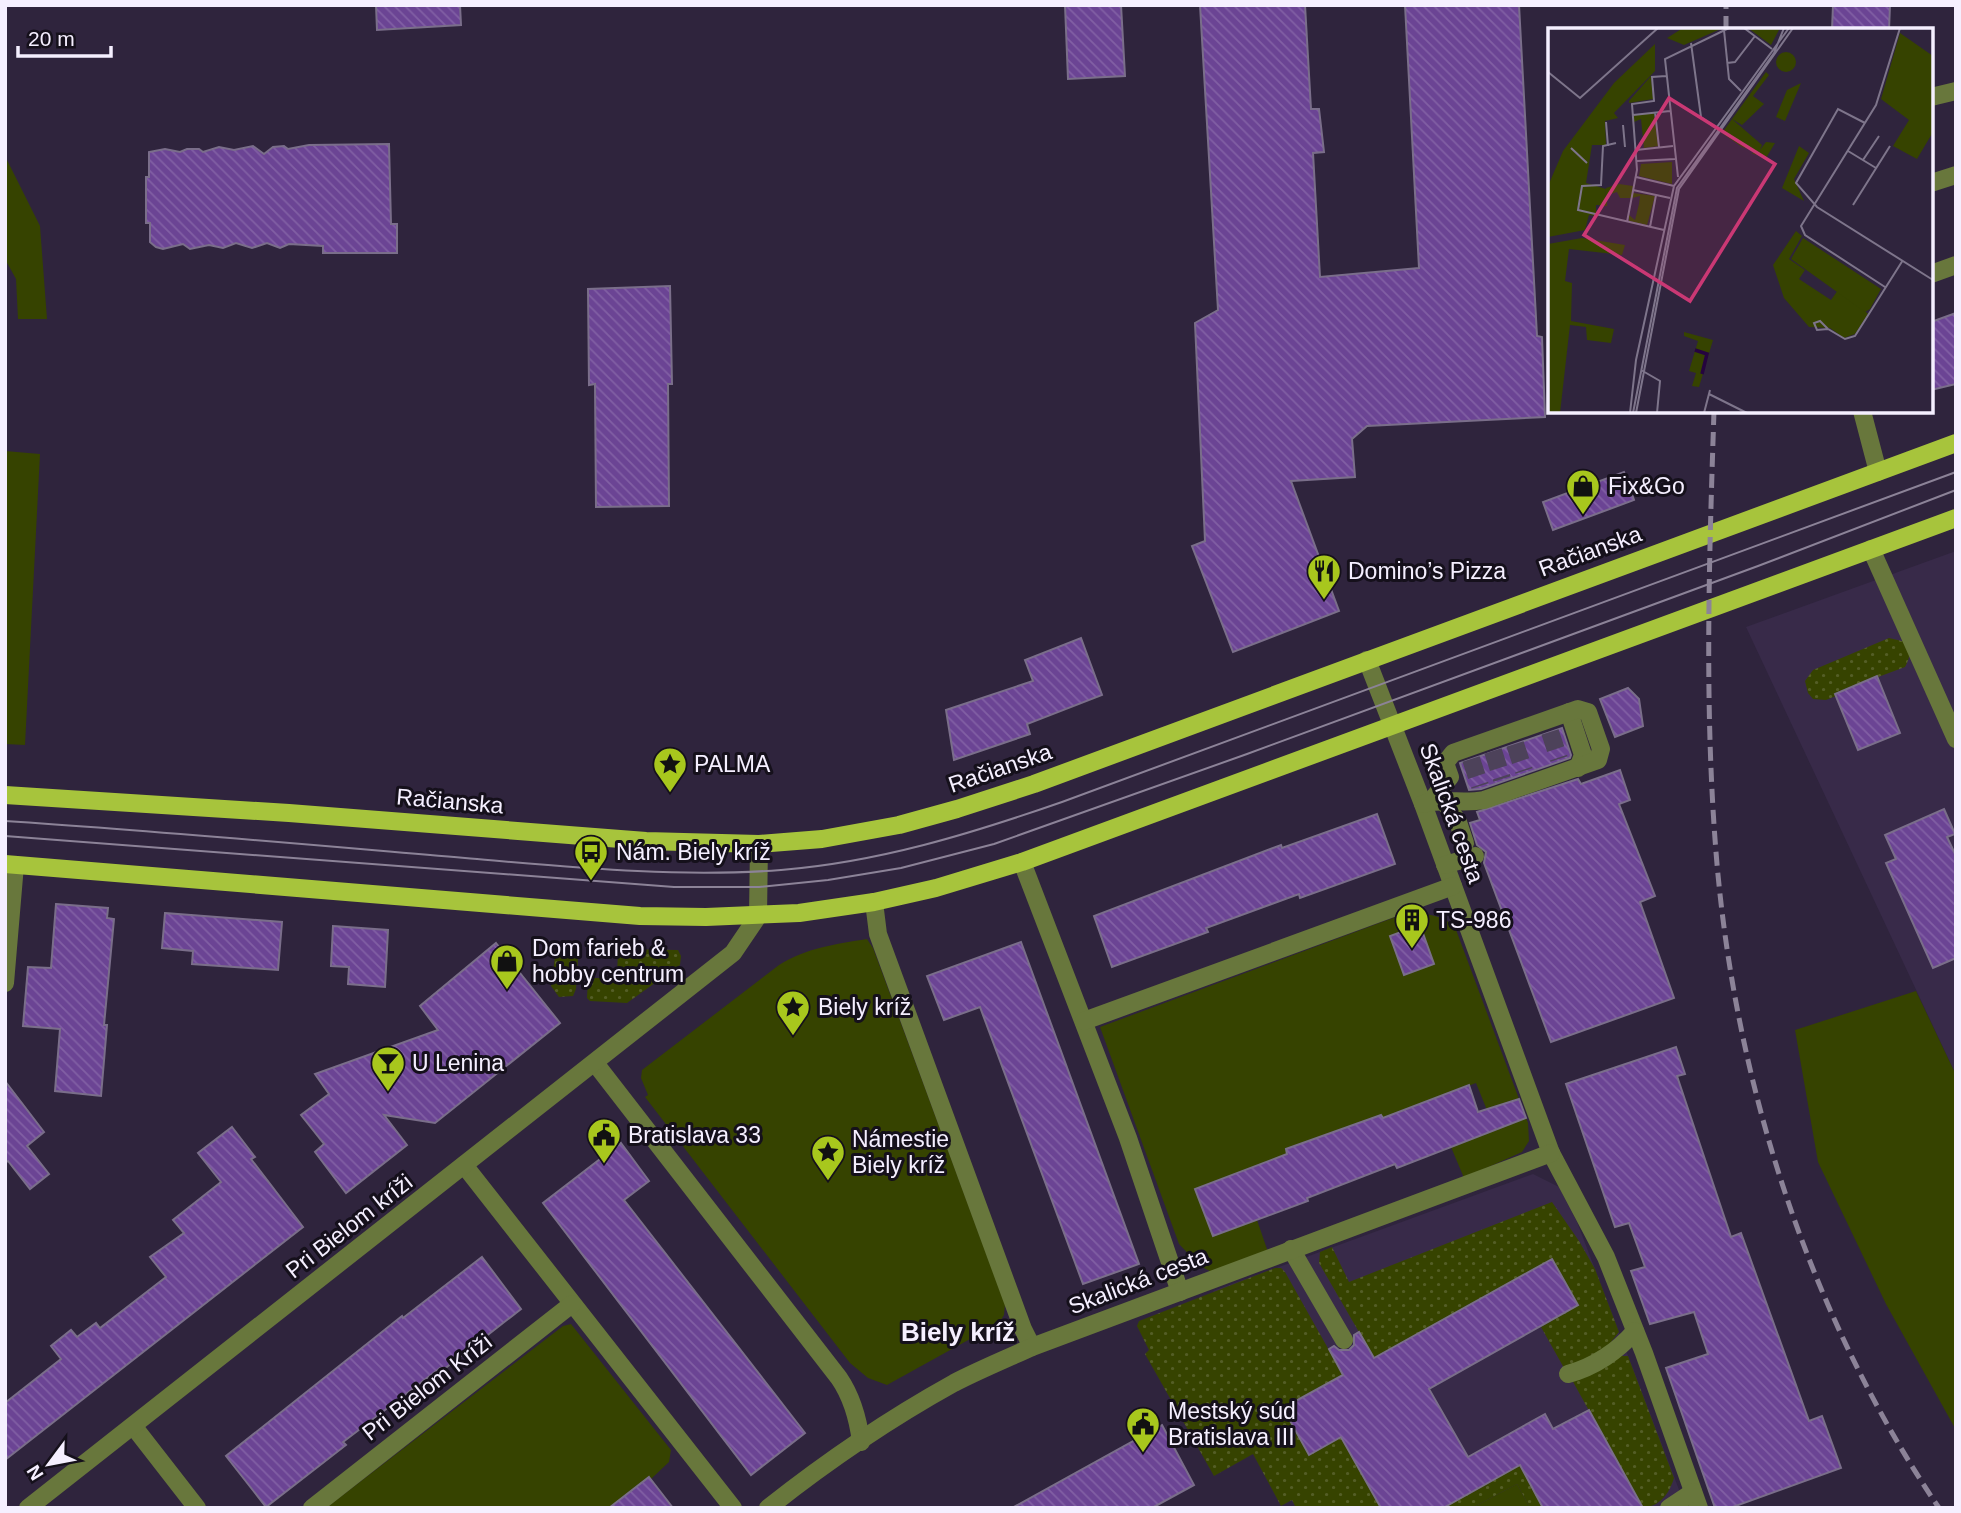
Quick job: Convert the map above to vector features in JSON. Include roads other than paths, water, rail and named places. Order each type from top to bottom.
[{"type":"main road","name":"Račianska","points":[[5,795],[289,813],[646,841],[759,844],[812,840],[870,831],[957,809],[1111,756],[1956,443]]},
{"type":"main road","points":[[10,865],[662,917],[758,916],[874,902],[936,888],[1022,862],[1956,518]]},
{"type":"street","points":[[1933,97],[1956,91]]},
{"type":"street","points":[[1933,182],[1956,175]]},
{"type":"street","points":[[1933,273],[1956,265]]},
{"type":"street","points":[[1863,413],[1878,472]]},
{"type":"street","points":[[1871,549],[1956,739]]},
{"type":"street","name":"Skalická cesta","points":[[1367,660],[1394,726],[1433,802],[1453,886],[1551,1153],[1606,1257],[1696,1500]]},
{"type":"street","points":[[1578,709],[1588,712],[1601,749],[1598,760],[1504,785],[1482,793],[1470,803],[1433,802],[1450,777],[1446,763],[1453,753],[1469,754],[1548,726],[1578,709]]},
{"type":"street","points":[[1433,802],[1458,822],[1470,849],[1446,865]]},
{"type":"street","points":[[759,844],[758,916],[733,953],[595,1063],[839,1378],[849,1394],[859,1425],[861,1442]]},
{"type":"street","points":[[1022,862],[1128,1138],[1180,1292]]},
{"type":"street","points":[[5,983],[10,865]]},
{"type":"street","points":[[1084,1021],[1453,886]]},
{"type":"street","points":[[874,902],[882,946],[1031,1347]]},
{"type":"street","name":"Pri Bielom kríži","points":[[29,1508],[595,1063]]},
{"type":"street","name":"Skalická cesta","points":[[768,1508],[796,1485],[956,1382],[1031,1347],[1551,1153]]},
{"type":"street","points":[[464,1165],[733,1508]]},
{"type":"street","points":[[1291,1249],[1344,1340]]},
{"type":"street","name":"Pri Bielom Kríži","points":[[312,1508],[572,1304]]},
{"type":"street","points":[[1568,1374],[1580,1371],[1606,1356],[1624,1344],[1635,1331]]},
{"type":"street","points":[[134,1427],[197,1508]]},
{"type":"street","points":[[1669,1508],[1696,1500]]},
{"type":"tunnel","points":[[1550,732],[1559,759]]},
{"type":"tunnel","points":[[1515,744],[1524,771]]},
{"type":"tunnel","points":[[1493,751],[1502,779]]},
{"type":"tunnel","points":[[1471,759],[1480,786]]},
{"type":"tram line","points":[[5,821],[623,870],[742,872],[781,870],[853,860],[924,845],[1062,802],[1956,472]]},
{"type":"tram line","points":[[5,836],[674,887],[759,887],[828,880],[901,868],[994,844],[1247,754],[1758,566],[1956,490]]},
{"type":"railway","points":[[1726,5],[1726,28]]},
{"type":"railway","points":[[1714,413],[1709,581],[1710,751],[1717,864],[1727,949],[1742,1033],[1762,1117],[1788,1200],[1818,1281],[1853,1359],[1894,1435],[1939,1508]]},
{"type":"place","name":"Fix&Go","points":[[1583,516]]},
{"type":"place","name":"Domino’s Pizza","points":[[1324,601]]},
{"type":"place","name":"PALMA","points":[[670,794]]},
{"type":"place","name":"Nám. Biely kríž","points":[[591,882]]},
{"type":"place","name":"TS-986","points":[[1412,950]]},
{"type":"place","name":"Dom farieb & hobby centrum","points":[[507,991]]},
{"type":"place","name":"Biely kríž","points":[[793,1037]]},
{"type":"place","name":"U Lenina","points":[[388,1093]]},
{"type":"place","name":"Bratislava 33","points":[[604,1165]]},
{"type":"place","name":"Námestie Biely kríž","points":[[828,1182]]},
{"type":"place","name":"Mestský súd Bratislava III","points":[[1143,1454]]},
{"type":"district","name":"Biely kríž","points":[[958,1332]]}]
